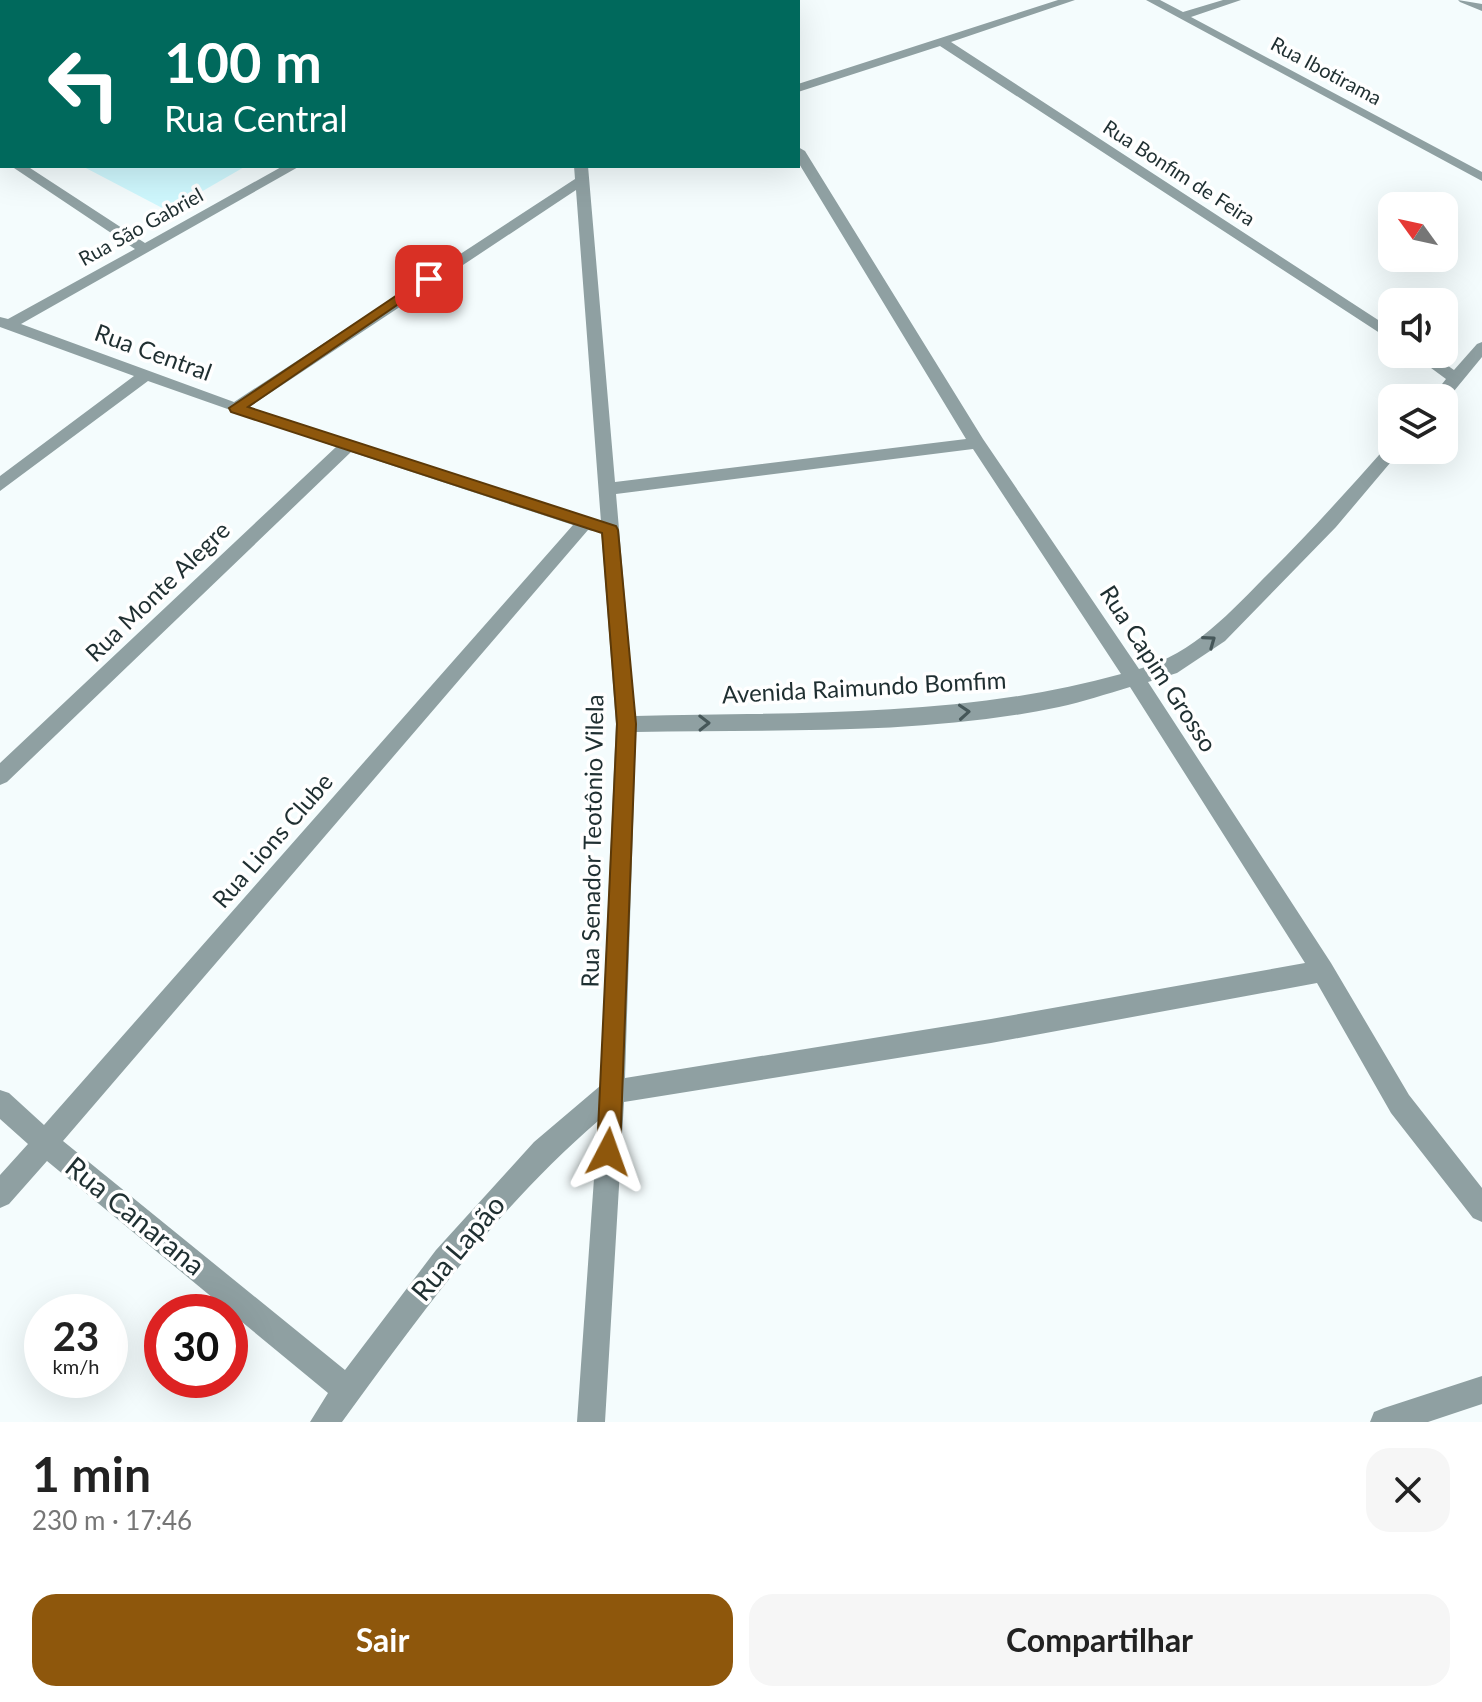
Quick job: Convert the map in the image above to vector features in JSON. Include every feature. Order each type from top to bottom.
[{"type":"street","points":[[800,87],[1069,0]]},
{"type":"street","name":"Rua Ibotirama","points":[[1152,0],[1482,177]]},
{"type":"street","points":[[1181,16],[1235,0]]},
{"type":"street","points":[[1464,0],[1482,8]]},
{"type":"street","name":"Rua Bonfim de Feira","points":[[944,43],[1378,327]]},
{"type":"street","name":"Rua Capim Grosso","points":[[800,154],[977,443],[1135,679],[1323,971],[1400,1104],[1482,1209]]},
{"type":"street","points":[[21,168],[143,248]]},
{"type":"street","name":"Rua São Gabriel","points":[[4,323],[289,168]]},
{"type":"street","points":[[236,408],[581,174]]},
{"type":"street","name":"Rua Senador Teotônio Vilela","points":[[581,174],[626,724],[612,1092],[591,1422]]},
{"type":"street","name":"Rua Central","points":[[4,323],[143,377],[610,530]]},
{"type":"street","points":[[1451,384],[1482,347]]},
{"type":"street","points":[[1441,368],[1456,378]]},
{"type":"street","points":[[0,485],[143,377]]},
{"type":"street","name":"Rua Monte Alegre","points":[[0,776],[350,443]]},
{"type":"street","points":[[606,489],[977,443]]},
{"type":"street","name":"Avenida Raimundo Bomfim","points":[[626,724],[878,718],[989,710],[1060,699],[1170,668],[1218,636],[1330,523],[1381,464]]},
{"type":"street","name":"Rua Lions Clube","points":[[0,1195],[585,522]]},
{"type":"street","points":[[612,1092],[991,1031],[1323,971]]},
{"type":"street","name":"Rua Lapão","points":[[324,1422],[445,1259],[543,1151],[612,1092]]},
{"type":"street","name":"Rua Canarana","points":[[0,1102],[44,1142],[346,1389]]},
{"type":"street","points":[[1384,1422],[1482,1390]]},
{"type":"shaded area","points":[[86,168],[243,168],[168,211]]},
{"type":"route","points":[[429,279],[236,408],[610,530],[626,724],[608,1152]]}]
